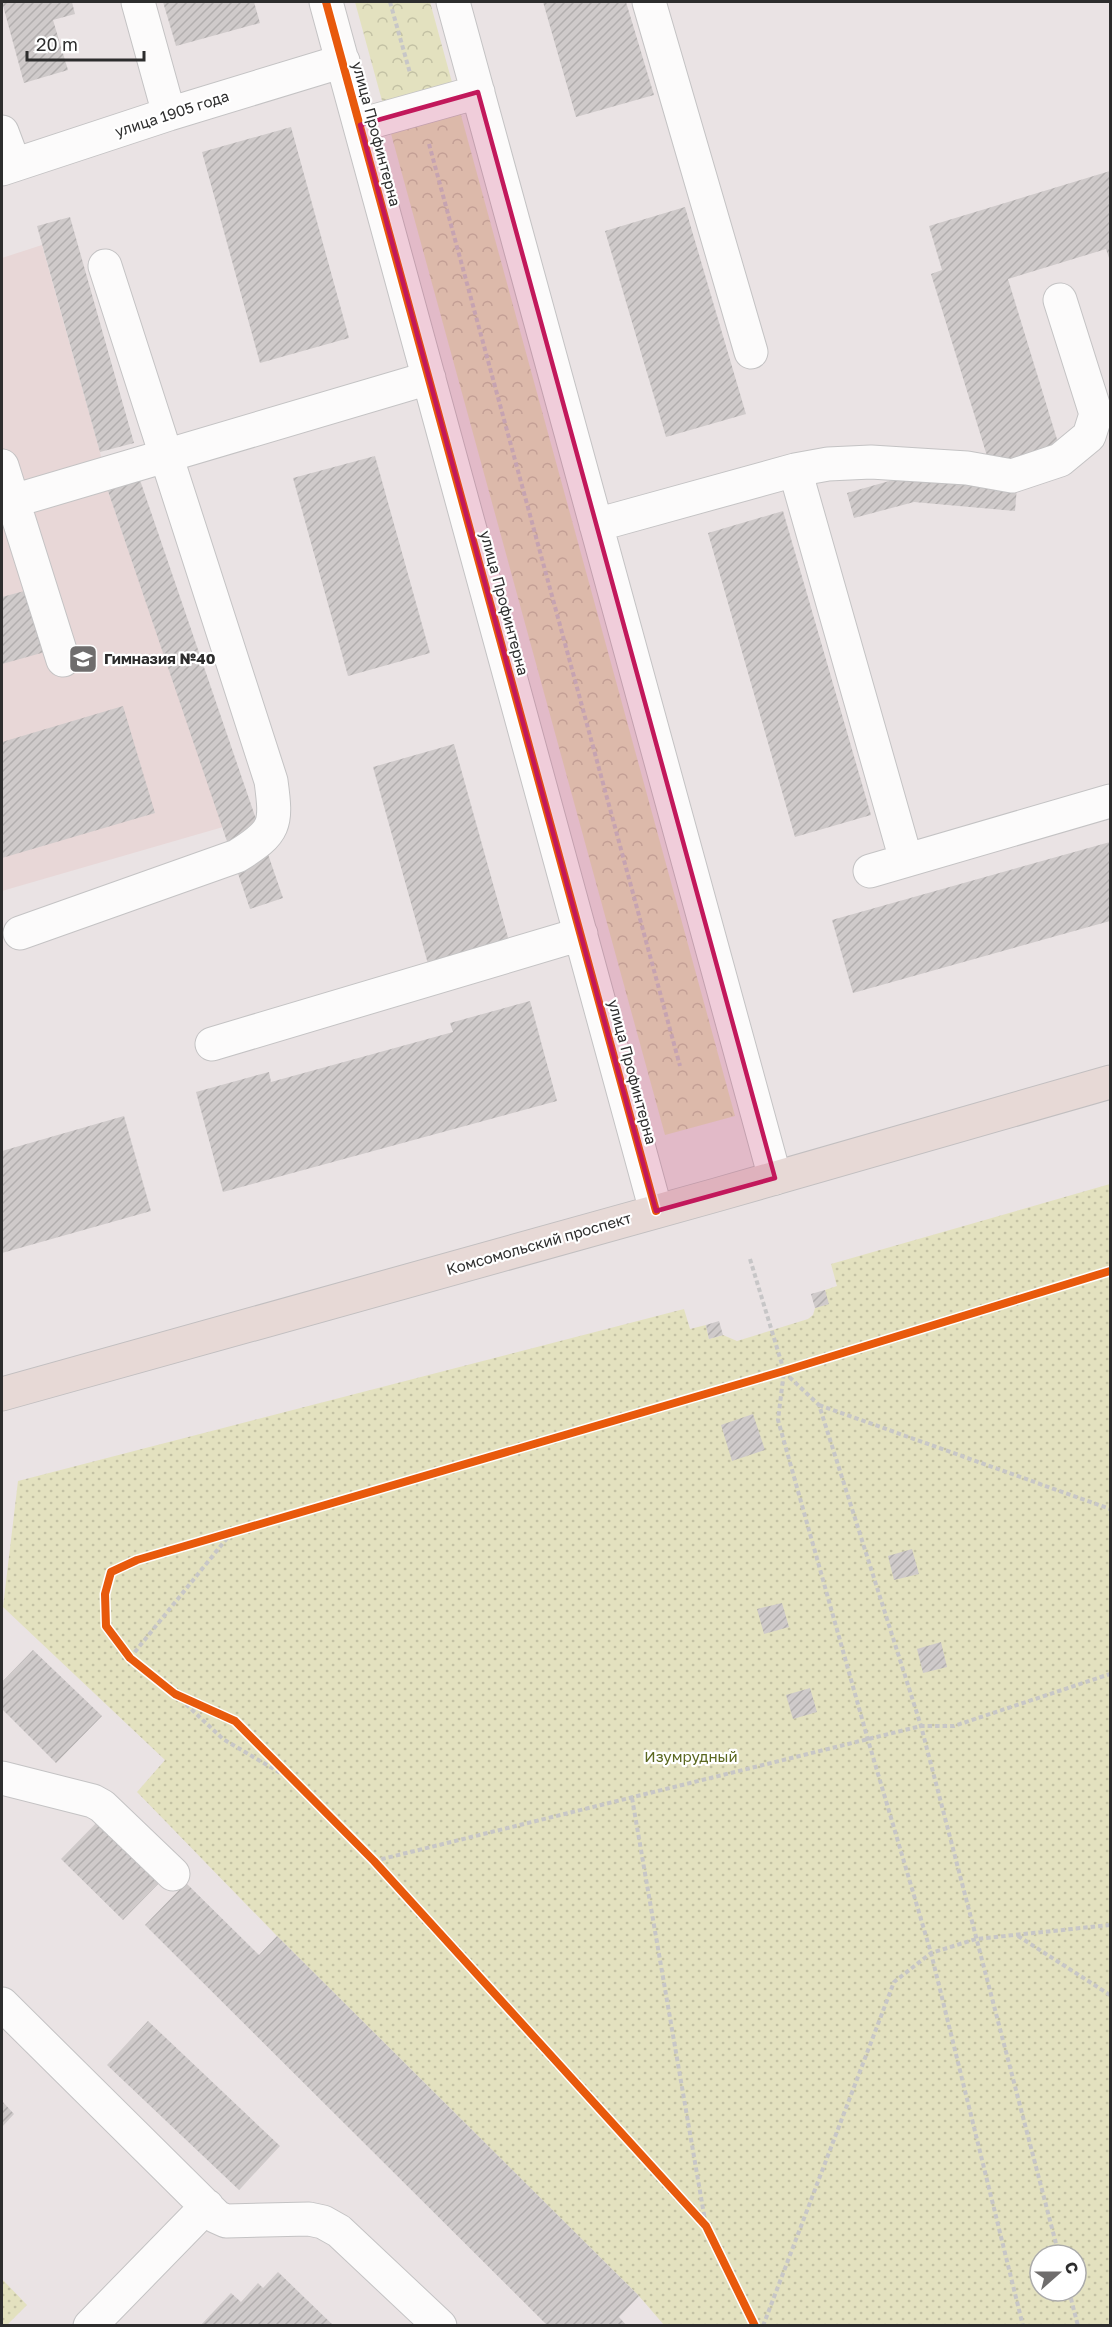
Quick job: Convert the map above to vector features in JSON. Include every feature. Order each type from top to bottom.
[{"type":"main road","name":"Комсомольский проспект","points":[[2,1394],[1110,1082]]},
{"type":"street","points":[[138,2],[169,114]]},
{"type":"street","name":"улица Профинтерна","points":[[326,2],[656,1211]]},
{"type":"street","points":[[453,2],[775,1178]]},
{"type":"street","points":[[649,2],[751,352]]},
{"type":"street","name":"улица 1905 года","points":[[8,167],[169,114],[342,61]]},
{"type":"street","points":[[360,124],[477,92]]},
{"type":"street","points":[[2,132],[8,167]]},
{"type":"street","points":[[20,933],[237,856],[258,843],[270,830],[274,810],[271,781],[105,266]]},
{"type":"street","points":[[596,525],[795,470],[828,464],[871,462],[967,468],[1012,476],[1060,460],[1089,436],[1096,414],[1060,300]]},
{"type":"street","points":[[13,501],[429,378]]},
{"type":"street","points":[[2,465],[63,660]]},
{"type":"street","points":[[795,470],[906,860]]},
{"type":"street","points":[[870,871],[1110,801]]},
{"type":"street","points":[[212,1044],[581,934]]},
{"type":"street","points":[[2,1778],[93,1801],[102,1806],[173,1874]]},
{"type":"street","points":[[2,2004],[217,2217],[226,2221],[309,2219],[323,2222],[339,2231],[440,2325]]},
{"type":"street","points":[[90,2325],[207,2206]]},
{"type":"path","points":[[390,2],[681,1066]]},
{"type":"path","points":[[750,1259],[784,1371],[778,1420],[931,1953],[1023,2325]]},
{"type":"path","points":[[772,1375],[795,1368]]},
{"type":"path","points":[[784,1371],[819,1405],[1110,1509]]},
{"type":"path","points":[[819,1405],[921,1726],[1056,2243]]},
{"type":"path","points":[[221,1535],[243,1529]]},
{"type":"path","points":[[130,1658],[232,1532]]},
{"type":"path","points":[[124,1650],[139,1665]]},
{"type":"path","points":[[374,1862],[921,1726],[954,1726],[1110,1674]]},
{"type":"path","points":[[166,1687],[223,1739],[294,1781]]},
{"type":"path","points":[[175,1694],[195,1703]]},
{"type":"path","points":[[272,1758],[302,1789]]},
{"type":"path","points":[[632,1798],[706,2226]]},
{"type":"path","points":[[366,1853],[382,1870]]},
{"type":"path","points":[[763,2325],[894,1982],[931,1953],[976,1939],[1110,1926]]},
{"type":"path","points":[[1018,1936],[1110,1995]]},
{"type":"path","points":[[698,2217],[711,2236]]},
{"type":"path","points":[[1072,2303],[1078,2325]]},
{"type":"highlighted area","points":[[478,92],[775,1178],[656,1211],[360,125]]},
{"type":"shaded area","name":"Гимназия №40","points":[[42,245],[100,452],[108,491],[223,827],[2,891],[2,258]]},
{"type":"green space","points":[[355,2],[430,2],[735,1116],[665,1135]]},
{"type":"green space","name":"Изумрудный","points":[[1110,1184],[1110,2325],[664,2325],[639,2296],[277,1936],[137,1792],[165,1760],[3,1607],[18,1481],[684,1309],[690,1329],[706,1325],[709,1339],[723,1335],[737,1341],[808,1319],[813,1315],[815,1308],[828,1304],[825,1290],[837,1286],[831,1264]]},
{"type":"green space","points":[[2,2279],[27,2305],[7,2325],[2,2325]]},
{"type":"building","points":[[2,2],[72,2],[75,14],[53,20],[68,70],[24,83]]},
{"type":"building","points":[[163,2],[254,2],[260,23],[176,46]]},
{"type":"building","points":[[543,2],[626,2],[654,95],[576,117]]},
{"type":"building","points":[[291,127],[349,338],[260,363],[202,152]]},
{"type":"building","points":[[1110,171],[1110,261],[1106,249],[1008,279],[1060,449],[991,469],[931,274],[942,270],[929,226]]},
{"type":"building","points":[[685,207],[746,414],[666,437],[605,231]]},
{"type":"building","points":[[70,217],[134,443],[100,452],[37,226]]},
{"type":"building","points":[[375,456],[430,653],[348,676],[293,478]]},
{"type":"building","points":[[907,476],[1017,487],[1015,511],[914,502],[854,518],[847,493]]},
{"type":"building","points":[[140,480],[283,898],[250,909],[108,491]]},
{"type":"building","points":[[783,511],[871,815],[795,837],[708,533]]},
{"type":"building","points":[[28,590],[45,652],[2,664],[2,597]]},
{"type":"building","points":[[123,706],[155,813],[2,858],[2,742]]},
{"type":"building","points":[[454,744],[509,941],[428,964],[373,767]]},
{"type":"building","points":[[1110,842],[1110,921],[853,993],[832,920]]},
{"type":"building","points":[[530,1001],[557,1101],[223,1192],[196,1092],[269,1072],[271,1082],[453,1032],[450,1023]]},
{"type":"building","points":[[124,1116],[151,1211],[2,1253],[2,1151]]},
{"type":"building","points":[[825,1290],[829,1304],[815,1308],[811,1294]]},
{"type":"building","points":[[719,1321],[723,1335],[709,1339],[706,1325]]},
{"type":"building","points":[[753,1414],[765,1450],[732,1461],[721,1425]]},
{"type":"building","points":[[912,1549],[919,1574],[894,1580],[888,1556]]},
{"type":"building","points":[[782,1603],[789,1627],[764,1634],[757,1609]]},
{"type":"building","points":[[941,1642],[947,1667],[923,1673],[917,1649]]},
{"type":"building","points":[[33,1650],[102,1716],[56,1763],[2,1709],[2,1682]]},
{"type":"building","points":[[810,1688],[817,1712],[793,1719],[786,1695]]},
{"type":"building","points":[[103,1816],[165,1877],[123,1920],[61,1859]]},
{"type":"building","points":[[186,1883],[259,1955],[277,1936],[639,2296],[619,2317],[627,2326],[548,2326],[145,1925]]},
{"type":"building","points":[[148,2021],[280,2146],[239,2190],[107,2065]]},
{"type":"building","points":[[2,2101],[14,2114],[2,2127]]},
{"type":"building","points":[[278,2272],[334,2326],[200,2326],[231,2293],[241,2302],[258,2283],[263,2288]]},
{"type":"cycle path","points":[[326,2],[656,1211]]},
{"type":"cycle path","points":[[755,2326],[706,2226],[374,1861],[235,1721],[175,1694],[130,1658],[106,1626],[105,1594],[111,1572],[137,1560],[784,1371],[1110,1271]]},
{"type":"place","name":"Гимназия №40","points":[[83,659]]}]
